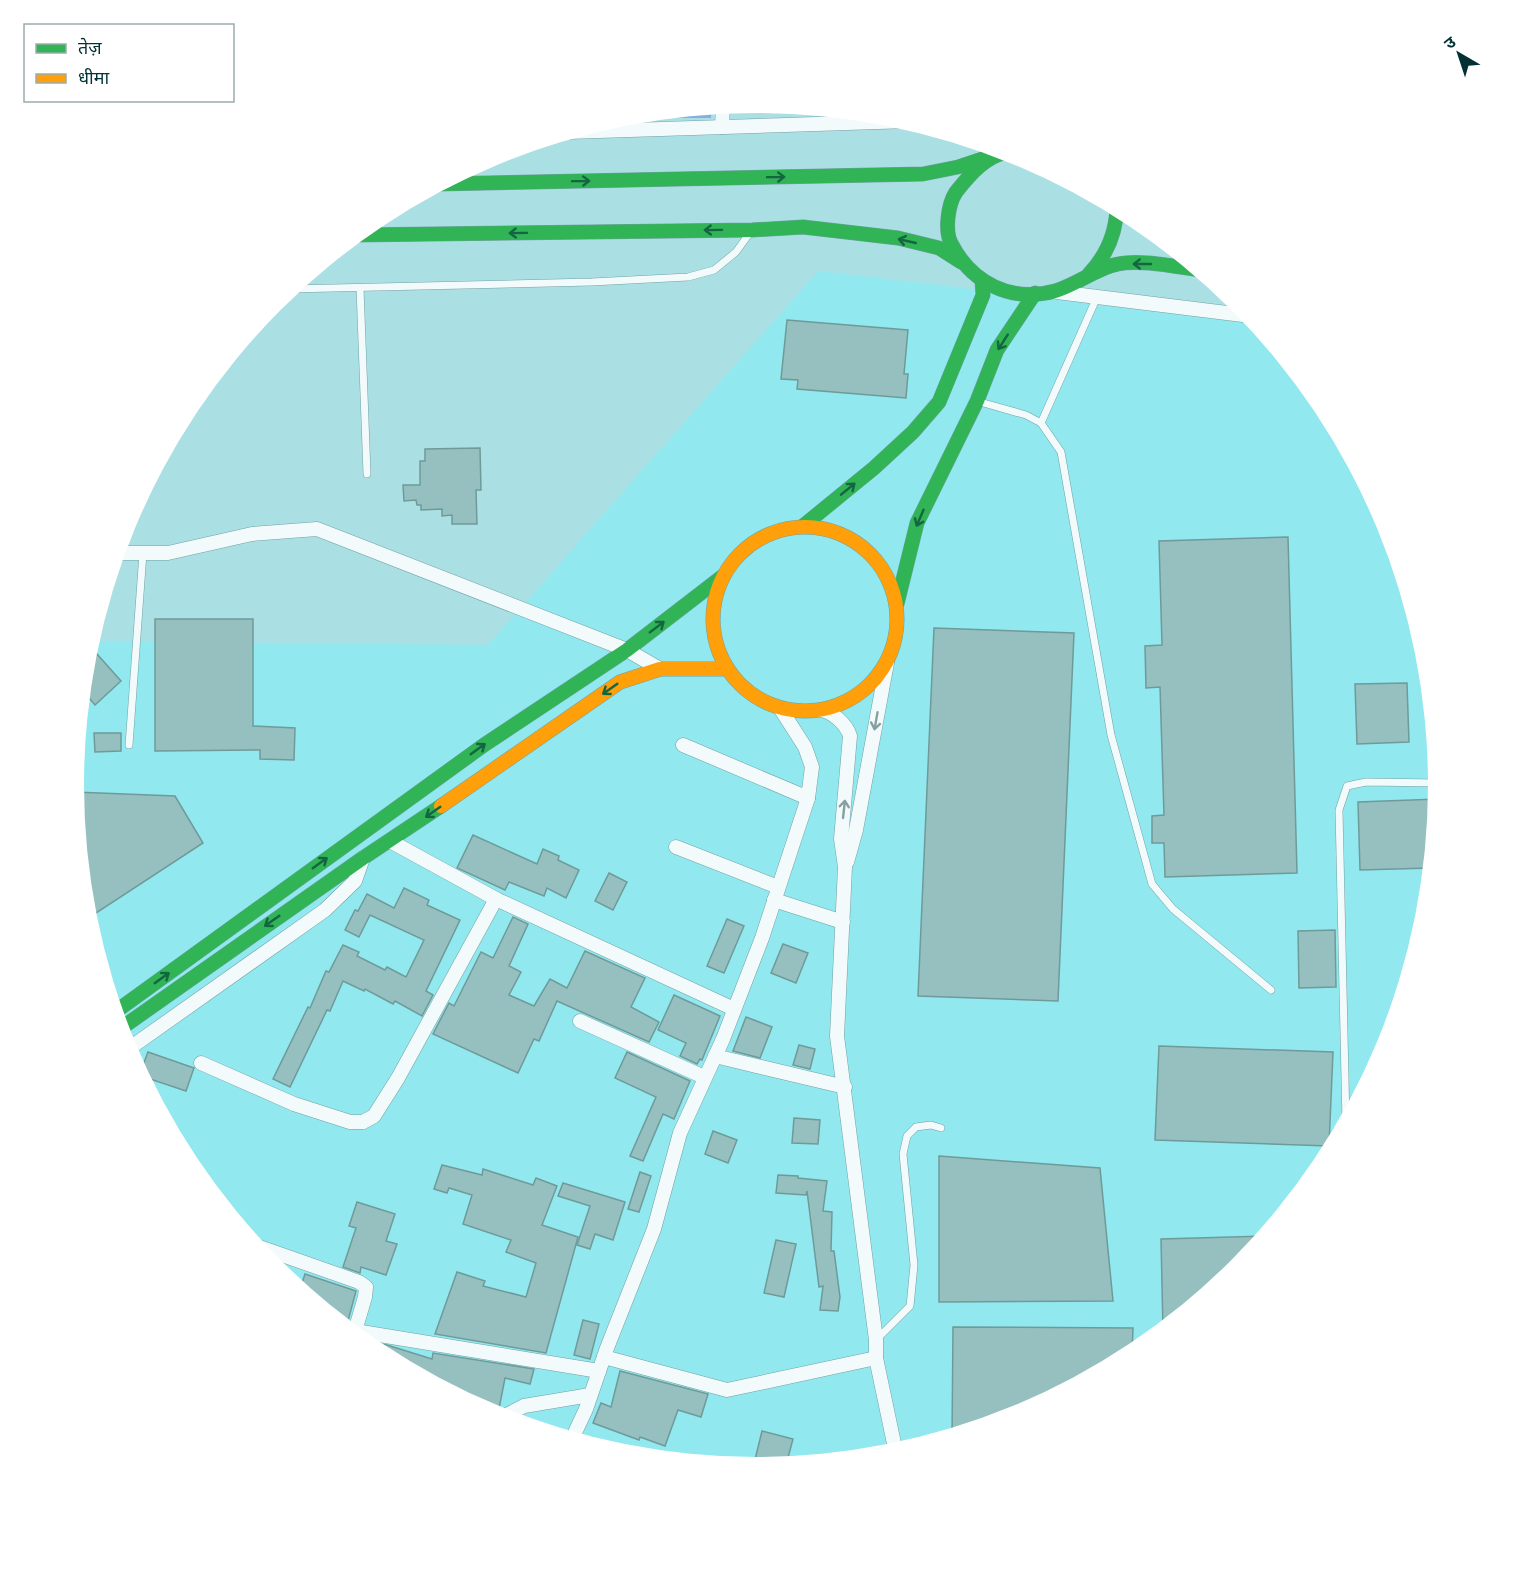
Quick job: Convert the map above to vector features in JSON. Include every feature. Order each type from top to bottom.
[{"type":"street","points":[[722,128],[723,114]]},
{"type":"street","points":[[598,131],[872,122]]},
{"type":"street","points":[[456,184],[923,174],[958,167],[992,156]]},
{"type":"street","points":[[961,262],[949,240],[948,220],[954,195],[974,170],[993,156]]},
{"type":"street","points":[[1085,278],[1101,263],[1107,252],[1117,218]]},
{"type":"street","points":[[370,235],[752,230],[803,227],[898,238],[939,248],[961,262],[982,281],[1019,295],[1054,291],[1237,314]]},
{"type":"street","points":[[1054,291],[1118,264],[1153,264],[1187,268]]},
{"type":"street","points":[[803,526],[874,468],[913,432],[939,402],[983,295],[982,281]]},
{"type":"street","points":[[845,867],[856,830],[886,663],[897,634],[897,604],[917,523],[977,401],[997,350],[1035,293]]},
{"type":"street","points":[[122,1007],[484,745],[627,650],[723,576],[738,556],[756,541],[778,530],[803,526],[829,529],[854,539],[874,556],[889,578],[897,604]]},
{"type":"street","points":[[126,553],[168,553],[252,534],[317,529],[627,650],[660,669]]},
{"type":"street","points":[[723,576],[715,599],[713,623],[717,647],[728,669],[742,686],[759,699],[780,708],[828,711],[848,729],[850,735],[841,839],[845,867],[837,1036],[876,1340],[876,1358],[894,1444]]},
{"type":"street","points":[[822,710],[848,701],[870,685],[886,663]]},
{"type":"street","points":[[128,1023],[363,858],[620,682],[660,669],[728,669]]},
{"type":"street","points":[[575,1433],[654,1229],[680,1133],[715,1056],[762,938],[808,798],[812,767],[805,747],[780,708]]},
{"type":"street","points":[[683,746],[808,798]]},
{"type":"street","points":[[390,841],[496,899],[734,1009]]},
{"type":"street","points":[[676,847],[776,894],[843,922]]},
{"type":"street","points":[[136,1044],[325,910],[355,881],[363,858]]},
{"type":"street","points":[[201,1063],[305,1108],[350,1122],[363,1122],[374,1116],[398,1078],[496,899]]},
{"type":"street","points":[[580,1021],[704,1077]]},
{"type":"street","points":[[715,1056],[845,1087]]},
{"type":"street","points":[[272,1251],[359,1282],[366,1287],[365,1297],[355,1324]]},
{"type":"street","points":[[368,1334],[599,1371]]},
{"type":"street","points":[[604,1357],[727,1390],[876,1358]]},
{"type":"street","points":[[513,1412],[524,1406],[590,1395]]},
{"type":"lane","points":[[303,289],[592,282],[688,276],[714,270],[736,252],[752,230]]},
{"type":"lane","points":[[360,288],[367,474]]},
{"type":"lane","points":[[1041,423],[1097,297]]},
{"type":"lane","points":[[977,401],[1026,415],[1041,423],[1061,452],[1111,735],[1152,884],[1173,909],[1270,990]]},
{"type":"lane","points":[[129,744],[143,553]]},
{"type":"lane","points":[[1346,1109],[1338,810],[1347,786],[1366,782],[1429,783]]},
{"type":"lane","points":[[876,1340],[910,1306],[914,1265],[903,1154],[907,1136],[916,1127],[931,1125],[941,1128]]},
{"type":"shaded area","points":[[711,114],[711,118],[669,118]]},
{"type":"shaded area","points":[[818,271],[1242,320],[1290,376],[1316,411],[1360,488],[1378,528],[1406,611],[1423,697],[1428,741],[1428,829],[1416,916],[1393,1001],[1360,1082],[1316,1159],[1290,1194],[1232,1261],[1200,1291],[1166,1319],[1093,1367],[1054,1388],[973,1422],[888,1445],[844,1452],[756,1458],[713,1456],[625,1445],[582,1435],[540,1422],[459,1388],[383,1344],[313,1291],[281,1261],[223,1194],[197,1159],[174,1121],[135,1042],[107,959],[97,916],[85,829],[85,741],[100,641],[488,645]]},
{"type":"building","points":[[787,320],[908,330],[904,374],[908,374],[906,398],[797,389],[798,380],[781,379]]},
{"type":"building","points":[[480,448],[481,490],[476,490],[477,524],[452,524],[452,515],[442,516],[442,509],[421,510],[421,505],[417,505],[416,500],[404,501],[403,485],[420,485],[420,461],[425,461],[425,449]]},
{"type":"building","points":[[1288,537],[1297,873],[1165,877],[1164,843],[1152,843],[1152,816],[1164,815],[1160,687],[1146,688],[1145,646],[1162,645],[1159,541]]},
{"type":"building","points":[[155,619],[253,619],[253,726],[295,728],[294,760],[260,759],[260,750],[155,751]]},
{"type":"building","points":[[934,628],[1074,633],[1058,1001],[918,996]]},
{"type":"building","points":[[97,654],[121,681],[95,705],[90,699]]},
{"type":"building","points":[[1407,683],[1409,742],[1357,744],[1355,684]]},
{"type":"building","points":[[94,733],[121,733],[121,751],[95,752]]},
{"type":"building","points":[[84,792],[175,796],[203,843],[96,913],[85,829]]},
{"type":"building","points":[[1429,799],[1424,868],[1360,870],[1358,802]]},
{"type":"building","points":[[473,835],[537,864],[543,849],[559,856],[558,860],[579,870],[566,898],[547,888],[544,896],[509,882],[505,890],[457,868]]},
{"type":"building","points":[[609,873],[627,882],[613,910],[595,901]]},
{"type":"building","points":[[404,888],[429,900],[427,905],[460,920],[426,991],[433,995],[422,1016],[395,1001],[393,1004],[365,989],[364,991],[343,981],[290,1087],[273,1079],[308,1007],[310,1008],[326,971],[329,972],[343,945],[359,952],[357,956],[385,970],[387,967],[406,977],[424,940],[370,915],[359,937],[345,930],[355,910],[358,911],[367,894],[394,908]]},
{"type":"building","points":[[513,917],[528,924],[509,966],[521,972],[509,995],[534,1006],[550,979],[567,988],[585,951],[645,978],[631,1007],[659,1022],[649,1042],[557,1001],[539,1041],[534,1039],[518,1073],[433,1034],[449,1003],[454,1006],[481,952],[493,958]]},
{"type":"building","points":[[727,919],[744,926],[724,973],[707,966]]},
{"type":"building","points":[[1335,930],[1336,987],[1299,988],[1298,931]]},
{"type":"building","points":[[783,944],[808,953],[796,983],[771,973]]},
{"type":"building","points":[[674,995],[720,1016],[702,1060],[700,1059],[697,1064],[680,1056],[686,1043],[658,1030]]},
{"type":"building","points":[[746,1017],[772,1027],[760,1058],[733,1051]]},
{"type":"building","points":[[799,1045],[815,1049],[810,1069],[793,1065]]},
{"type":"building","points":[[1159,1046],[1333,1052],[1329,1137],[1324,1146],[1155,1140]]},
{"type":"building","points":[[148,1052],[194,1068],[186,1091],[152,1080],[144,1062]]},
{"type":"building","points":[[627,1052],[690,1081],[674,1119],[663,1114],[643,1161],[630,1156],[656,1097],[615,1078]]},
{"type":"building","points":[[794,1118],[820,1120],[818,1144],[792,1143]]},
{"type":"building","points":[[713,1131],[737,1140],[728,1163],[705,1154]]},
{"type":"building","points":[[939,1156],[1100,1168],[1113,1301],[939,1302]]},
{"type":"building","points":[[442,1165],[482,1175],[483,1169],[533,1185],[536,1178],[557,1186],[542,1225],[578,1237],[546,1353],[435,1334],[457,1272],[485,1281],[483,1286],[526,1297],[536,1263],[506,1252],[511,1240],[463,1224],[472,1195],[449,1188],[447,1193],[434,1189]]},
{"type":"building","points":[[640,1172],[651,1176],[639,1212],[628,1209]]},
{"type":"building","points":[[778,1175],[827,1181],[823,1211],[832,1212],[831,1251],[834,1251],[840,1297],[838,1311],[820,1310],[823,1286],[819,1287],[807,1191],[806,1195],[776,1193]]},
{"type":"building","points":[[563,1183],[625,1202],[613,1240],[595,1234],[590,1249],[577,1245],[590,1206],[558,1196]]},
{"type":"building","points":[[357,1202],[395,1214],[386,1241],[397,1244],[386,1275],[361,1267],[360,1273],[343,1267],[356,1228],[349,1226]]},
{"type":"building","points":[[1254,1236],[1200,1291],[1163,1321],[1161,1239]]},
{"type":"building","points":[[776,1240],[796,1244],[784,1297],[764,1293]]},
{"type":"building","points":[[305,1274],[356,1291],[348,1320],[313,1291],[303,1281]]},
{"type":"building","points":[[583,1320],[599,1324],[590,1359],[574,1355]]},
{"type":"building","points":[[953,1327],[1133,1328],[1132,1342],[1093,1367],[1014,1406],[952,1428]]},
{"type":"building","points":[[384,1344],[432,1359],[433,1353],[534,1369],[530,1384],[505,1378],[500,1406],[459,1388]]},
{"type":"building","points":[[620,1371],[708,1394],[701,1417],[678,1410],[665,1446],[640,1437],[639,1440],[593,1423],[601,1403],[611,1407]]},
{"type":"building","points":[[762,1431],[793,1439],[788,1457],[755,1458]]},
{"type":"traffic: fast","points":[[456,184],[923,174],[958,167],[992,156]]},
{"type":"traffic: fast","points":[[994,156],[973,172],[956,192],[949,211],[948,226],[952,245],[960,258],[970,270],[994,287],[1008,292],[1039,294],[1063,288],[1102,269],[1118,264],[1148,263],[1187,268]]},
{"type":"traffic: fast","points":[[1089,274],[1101,259],[1109,243],[1116,217]]},
{"type":"traffic: fast","points":[[370,235],[752,230],[803,227],[898,238],[939,248],[961,262]]},
{"type":"traffic: fast","points":[[803,526],[874,468],[913,432],[939,402],[983,295],[982,281]]},
{"type":"traffic: fast","points":[[897,604],[917,523],[977,401],[997,350],[1035,293]]},
{"type":"traffic: fast","points":[[122,1007],[484,745],[627,650],[723,576]]},
{"type":"traffic: fast","points":[[128,1023],[441,806]]},
{"type":"traffic: slow","points":[[805,527],[840,534],[870,554],[890,584],[897,619],[890,654],[870,684],[840,704],[805,711],[770,704],[740,684],[720,654],[713,619],[720,584],[740,554],[770,534],[805,527]]},
{"type":"traffic: slow","points":[[441,806],[620,682],[660,669],[728,669]]}]
